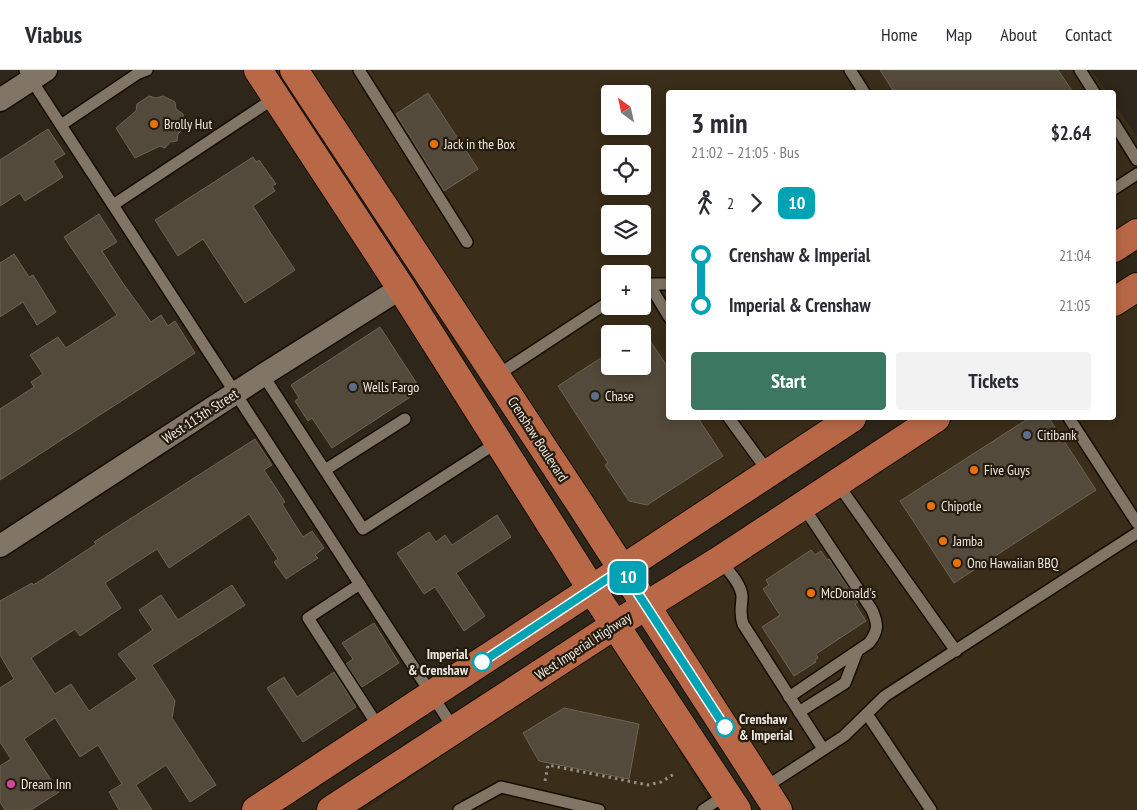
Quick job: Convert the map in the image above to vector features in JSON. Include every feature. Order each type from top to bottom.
[{"type":"main road","points":[[258,70],[401,288],[592,590],[732,802]]},
{"type":"main road","name":"Crenshaw Boulevard","points":[[294,70],[647,606],[771,799]]},
{"type":"main road","points":[[299,131],[333,160],[401,267],[427,270]]},
{"type":"main road","points":[[1116,247],[1137,233]]},
{"type":"main road","points":[[1116,301],[1137,287]]},
{"type":"main road","points":[[256,810],[849,420]]},
{"type":"main road","name":"West Imperial Highway","points":[[331,810],[615,625],[720,560],[933,420]]},
{"type":"main road","points":[[284,810],[328,780],[348,750]]},
{"type":"street","points":[[0,100],[34,73]]},
{"type":"street","name":"West 113th Street","points":[[0,546],[236,392],[401,288]]},
{"type":"lane","points":[[359,70],[467,242]]},
{"type":"lane","points":[[850,70],[863,90]]},
{"type":"lane","points":[[1080,70],[1093,90]]},
{"type":"lane","points":[[61,125],[139,71]]},
{"type":"lane","points":[[34,73],[61,125],[454,729]]},
{"type":"lane","points":[[113,205],[276,97]]},
{"type":"lane","points":[[1116,126],[1137,160]]},
{"type":"lane","points":[[1116,188],[1137,174]]},
{"type":"lane","points":[[651,284],[666,284]]},
{"type":"lane","points":[[651,291],[666,313]]},
{"type":"lane","points":[[496,376],[601,307]]},
{"type":"lane","points":[[263,375],[363,529],[498,442]]},
{"type":"lane","points":[[325,470],[405,419]]},
{"type":"lane","points":[[734,420],[769,473]]},
{"type":"lane","points":[[1070,420],[1137,523]]},
{"type":"lane","points":[[837,482],[956,651]]},
{"type":"lane","points":[[789,697],[869,643],[876,635],[878,625],[872,610],[803,505]]},
{"type":"lane","points":[[771,799],[823,749],[844,736],[885,696],[1137,533]]},
{"type":"lane","points":[[720,560],[739,586],[742,595],[739,614],[742,624],[823,749]]},
{"type":"lane","points":[[360,584],[308,618],[380,729]]},
{"type":"lane","points":[[799,712],[845,683],[857,652]]},
{"type":"lane","points":[[868,714],[931,810]]},
{"type":"lane","points":[[459,810],[501,787],[599,810]]},
{"type":"lane","points":[[703,810],[732,802]]},
{"type":"path","points":[[541,796],[548,765],[648,785],[661,782],[674,774]]},
{"type":"shaded area","points":[[310,70],[1091,70],[1106,90],[666,90],[666,420],[835,420],[626,559]]},
{"type":"shaded area","points":[[1116,106],[1137,136],[1137,219],[1116,234]]},
{"type":"shaded area","points":[[1137,296],[1137,810],[795,810],[660,610],[949,420],[1116,420],[1116,311]]},
{"type":"shaded area","points":[[611,638],[715,810],[364,810]]},
{"type":"building","points":[[880,70],[1058,70],[1072,90],[893,90]]},
{"type":"building","points":[[428,93],[478,169],[444,191],[396,114]]},
{"type":"building","name":"Brolly Hut","points":[[149,96],[156,98],[163,96],[175,102],[176,109],[183,114],[184,128],[178,134],[177,141],[170,142],[165,148],[160,146],[135,158],[116,128],[136,111],[137,104]]},
{"type":"building","points":[[48,129],[65,154],[53,161],[63,177],[25,201],[20,193],[0,206],[0,160]]},
{"type":"building","points":[[253,157],[256,162],[259,160],[276,184],[272,186],[275,191],[253,206],[295,270],[245,303],[203,239],[178,256],[155,220]]},
{"type":"building","points":[[99,214],[117,242],[102,251],[122,282],[151,322],[161,315],[168,326],[175,321],[195,353],[0,480],[0,409],[34,387],[31,382],[43,374],[30,355],[58,337],[66,348],[117,315],[64,237]]},
{"type":"building","points":[[14,254],[29,277],[33,275],[56,312],[37,325],[23,302],[0,317],[0,263]]},
{"type":"building","points":[[380,327],[421,390],[332,448],[312,418],[308,421],[295,401],[299,398],[291,385]]},
{"type":"building","points":[[651,342],[666,364],[666,420],[699,420],[723,456],[647,505],[629,501],[605,465],[608,463],[558,386],[601,358],[601,375],[651,375]]},
{"type":"building","points":[[1026,420],[1050,420],[1096,490],[954,583],[900,501]]},
{"type":"building","points":[[255,439],[272,465],[264,470],[285,502],[282,504],[303,537],[312,531],[324,548],[315,555],[318,558],[286,579],[274,562],[278,559],[249,514],[169,568],[157,549],[105,583],[121,608],[80,636],[75,629],[31,658],[55,694],[71,684],[89,711],[137,679],[118,654],[153,630],[139,610],[161,595],[178,620],[232,585],[245,605],[152,665],[175,701],[172,718],[216,785],[190,802],[166,765],[136,785],[152,810],[119,810],[109,792],[122,784],[98,745],[80,757],[55,718],[24,739],[59,792],[31,810],[5,810],[0,802],[0,766],[11,759],[0,742],[0,688],[14,679],[0,655],[0,601],[43,579],[96,544],[94,542]]},
{"type":"building","points":[[497,515],[511,537],[456,573],[485,616],[464,631],[435,587],[424,594],[397,553],[429,532],[436,542],[445,535],[452,545]]},
{"type":"building","points":[[811,550],[815,555],[821,551],[827,560],[829,559],[858,602],[855,604],[866,621],[816,654],[818,658],[815,660],[816,662],[794,676],[762,627],[780,615],[763,589],[769,585],[766,580]]},
{"type":"building","points":[[374,623],[399,663],[362,687],[346,664],[353,659],[342,643]]},
{"type":"building","points":[[334,672],[356,707],[303,742],[267,688],[284,677],[297,697]]},
{"type":"building","points":[[564,708],[639,724],[629,779],[539,761],[523,733]]},
{"type":"bus line","name":"10","points":[[482,662],[622,569],[725,727]]},
{"type":"place","name":"Brolly Hut","points":[[154,124]]},
{"type":"place","name":"Jack in the Box","points":[[434,144]]},
{"type":"place","name":"Wells Fargo","points":[[353,387]]},
{"type":"place","name":"Chase","points":[[595,396]]},
{"type":"place","name":"Citibank","points":[[1027,435]]},
{"type":"place","name":"Five Guys","points":[[974,470]]},
{"type":"place","name":"Chipotle","points":[[931,506]]},
{"type":"place","name":"Jamba","points":[[943,541]]},
{"type":"place","name":"Ono Hawaiian BBQ","points":[[957,563]]},
{"type":"place","name":"McDonald's","points":[[811,593]]},
{"type":"place","name":"Imperial & Crenshaw","points":[[482,662]]},
{"type":"place","name":"Crenshaw & Imperial","points":[[725,727]]},
{"type":"place","name":"Dream Inn","points":[[11,784]]}]
